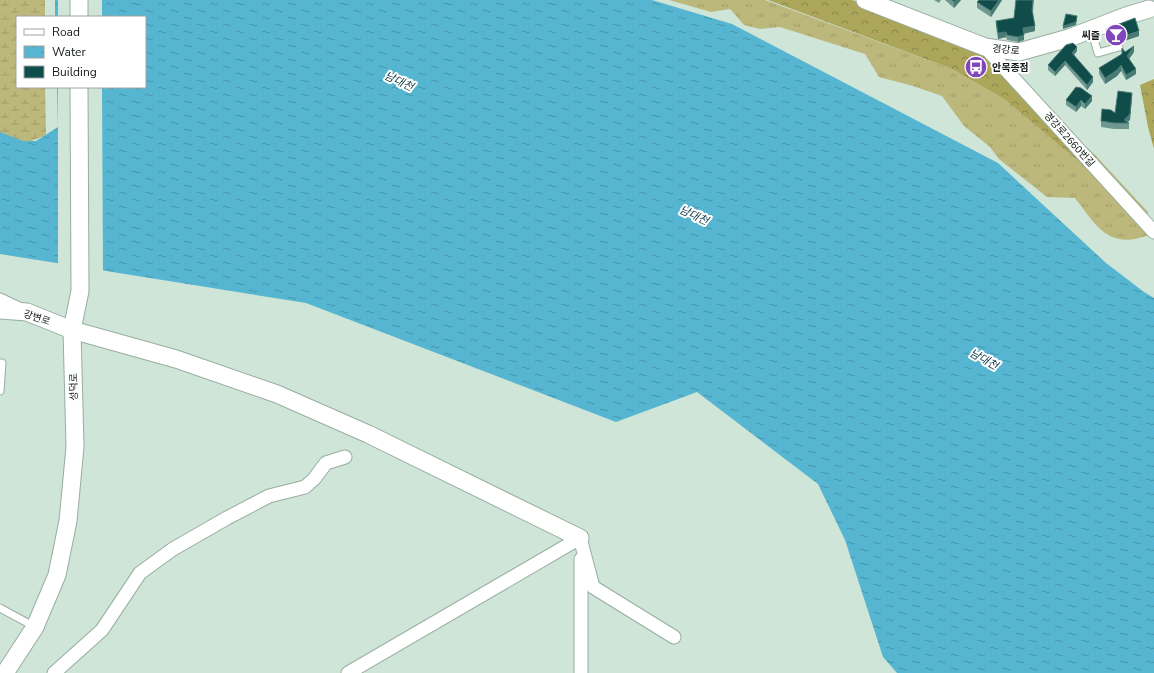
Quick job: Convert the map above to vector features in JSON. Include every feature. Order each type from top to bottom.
[{"type":"street","points":[[78,0],[79,16]]},
{"type":"street","name":"경강로","points":[[865,0],[985,47],[1019,52],[1068,38],[1152,9]]},
{"type":"street","points":[[1134,0],[1142,6],[1152,9]]},
{"type":"street","name":"경강로2660번길","points":[[985,47],[1154,232]]},
{"type":"street","name":"성덕로","points":[[5,673],[35,627],[57,575],[68,521],[75,447],[72,330],[80,291],[79,88]]},
{"type":"street","points":[[0,300],[27,312]]},
{"type":"street","name":"강변로","points":[[0,310],[27,312],[72,330],[176,359],[277,394],[368,434],[580,538]]},
{"type":"street","points":[[54,673],[102,630],[140,573],[156,561],[180,545],[269,496],[305,487],[314,479],[326,463],[345,457]]},
{"type":"street","points":[[580,538],[593,587],[674,637]]},
{"type":"street","points":[[348,673],[580,538]]},
{"type":"street","points":[[580,538],[581,673]]},
{"type":"lane","points":[[1091,29],[1098,53],[1119,47]]},
{"type":"lane","points":[[0,363],[2,363],[0,391]]},
{"type":"lane","points":[[0,608],[35,627]]},
{"type":"green space","points":[[0,0],[45,0],[45,16],[16,16],[16,88],[45,88],[46,135],[14,148],[0,149]]},
{"type":"green space","points":[[669,0],[765,0],[952,69],[1004,99],[1091,172],[1097,157],[1148,212],[1149,235],[1124,240],[1114,238],[1105,233],[1090,218],[1075,198],[1047,197],[999,159],[990,147],[964,126],[942,96],[913,86],[879,77],[865,54],[780,27],[760,29],[744,25],[730,9],[711,12]]},
{"type":"green space","points":[[768,0],[852,0],[982,49],[1097,157],[1091,172],[1004,99],[952,69]]},
{"type":"green space","points":[[1154,79],[1154,149],[1140,85]]},
{"type":"water","name":"남대천","points":[[55,0],[652,0],[732,24],[998,163],[1106,263],[1154,298],[1154,673],[897,673],[883,657],[845,540],[818,484],[697,392],[616,422],[306,303],[0,254],[0,132],[23,141],[36,141],[58,127],[57,88],[146,88],[146,16],[55,16]]},
{"type":"pier","points":[[58,0],[102,0],[102,16],[58,16]]},
{"type":"pier","points":[[58,88],[102,88],[103,272],[58,265]]},
{"type":"building","points":[[979,0],[999,0],[991,11],[977,2]]},
{"type":"building","points":[[1016,0],[1033,0],[1032,10],[1035,26],[1023,28],[1024,35],[1018,37],[1007,35],[1006,32],[998,33],[996,21],[1014,18]]},
{"type":"building","points":[[1066,14],[1077,16],[1076,22],[1063,26]]},
{"type":"building","points":[[1135,18],[1139,31],[1109,39],[1106,29]]},
{"type":"building","points":[[1073,43],[1077,47],[1072,53],[1093,77],[1087,85],[1065,61],[1055,72],[1048,65],[1066,45]]},
{"type":"building","points":[[1134,46],[1127,56],[1136,69],[1126,75],[1121,65],[1117,70],[1105,78],[1099,68],[1122,54],[1122,48],[1125,52]]},
{"type":"building","points":[[1076,87],[1081,88],[1092,96],[1085,104],[1081,100],[1076,107],[1066,100]]},
{"type":"building","points":[[1118,91],[1132,93],[1130,114],[1124,120],[1129,123],[1101,121],[1102,109],[1111,110],[1115,113]]},
{"type":"place","name":"씨즐","points":[[1116,35]]},
{"type":"place","name":"안목종점","points":[[976,67]]}]
